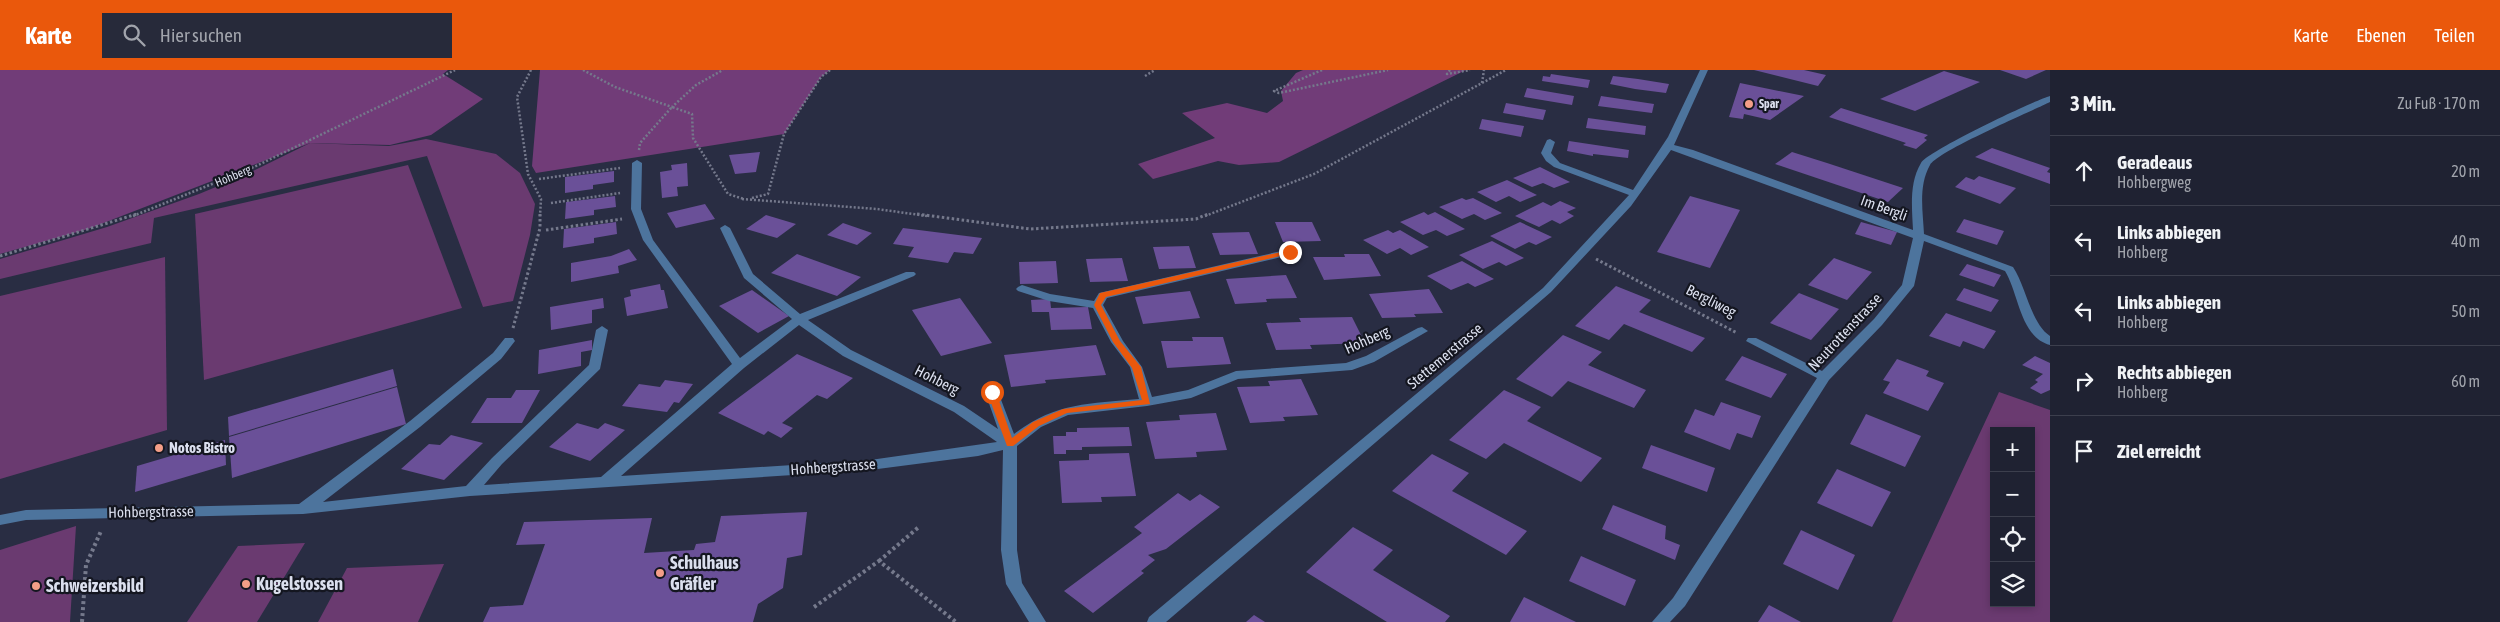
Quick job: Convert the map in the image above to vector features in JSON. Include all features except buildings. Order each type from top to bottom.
[{"type":"street","name":"Stettemerstrasse","points":[[1155,622],[1547,290],[1584,253],[1635,194],[1668,146],[1704,70]]},
{"type":"street","name":"Neutrottenstrasse","points":[[1660,622],[1679,602],[1824,377],[1878,322],[1908,286],[1919,237],[1917,192],[1926,163],[1953,145],[2050,99]]},
{"type":"street","points":[[1550,142],[1546,153],[1557,165],[1635,194]]},
{"type":"street","name":"Im Bergli","points":[[1668,146],[1690,152],[1919,237],[1993,261],[2010,269],[2018,280],[2034,330],[2050,341]]},
{"type":"street","points":[[633,165],[636,209],[648,240],[739,365]]},
{"type":"street","name":"Hohberg","points":[[725,228],[748,276],[799,319],[847,352],[959,409],[1010,444],[1036,424],[1066,411],[1147,402],[1191,394],[1236,376],[1347,367],[1370,359],[1422,331]]},
{"type":"street","points":[[1097,305],[1103,295],[1290,252]]},
{"type":"street","points":[[604,483],[739,365],[799,319],[910,274]]},
{"type":"street","points":[[1022,289],[1049,297],[1097,305]]},
{"type":"street","points":[[1097,305],[1117,342],[1136,367],[1147,402]]},
{"type":"street","points":[[470,491],[496,461],[595,366],[602,330]]},
{"type":"street","points":[[303,509],[467,381],[497,356],[509,341]]},
{"type":"street","points":[[1752,341],[1824,377]]},
{"type":"street","points":[[992,392],[1010,444],[1009,550],[1014,584],[1038,622]]},
{"type":"street","name":"Hohbergstrasse","points":[[0,520],[26,515],[303,509],[470,491],[870,466],[978,451],[1010,444]]},
{"type":"path","name":"Hohberg","points":[[0,256],[94,229],[191,195],[255,167],[455,70]]},
{"type":"path","points":[[509,341],[540,228],[541,199],[528,174],[517,97],[531,70]]},
{"type":"path","points":[[583,70],[600,82],[628,94],[692,114],[693,138],[728,194],[742,199],[877,209],[1030,229],[1196,219],[1314,174],[1506,70]]},
{"type":"path","points":[[539,179],[633,165],[640,143],[672,107],[696,85],[723,70]]},
{"type":"path","points":[[742,199],[768,194],[784,134],[821,77],[830,70]]},
{"type":"path","points":[[1144,76],[1155,70]]},
{"type":"path","points":[[1322,70],[1274,91],[1279,93],[1388,70]]},
{"type":"path","points":[[1450,70],[1447,74],[1470,70]]},
{"type":"path","points":[[1482,83],[1484,70]]},
{"type":"path","points":[[551,203],[622,192]]},
{"type":"path","points":[[546,230],[622,219]]},
{"type":"path","name":"Bergliweg","points":[[1584,253],[1752,341]]},
{"type":"path","points":[[82,622],[86,564],[99,534],[118,513]]},
{"type":"path","points":[[814,607],[879,561],[920,526]]},
{"type":"path","points":[[879,561],[956,622]]},
{"type":"shaded area","points":[[0,70],[448,70],[443,74],[483,99],[431,135],[390,145],[310,143],[88,229],[0,254]]},
{"type":"shaded area","points":[[540,70],[830,70],[821,77],[784,134],[536,173],[532,166]]},
{"type":"shaded area","points":[[1303,70],[1466,70],[1279,162],[1239,165],[1218,161],[1153,179],[1138,164],[1215,138],[1182,113],[1227,103],[1267,113],[1283,101],[1281,91],[1296,73]]},
{"type":"shaded area","points":[[426,139],[496,154],[520,173],[535,204],[530,235],[513,301],[483,307],[427,156],[154,218],[151,243],[0,279],[0,259],[107,227],[199,194],[247,174],[310,143],[389,146]]},
{"type":"shaded area","points":[[408,165],[462,308],[204,380],[195,214]]},
{"type":"shaded area","points":[[165,257],[167,430],[0,479],[0,296]]},
{"type":"shaded area","points":[[1999,392],[2050,410],[2050,622],[1892,622]]},
{"type":"shaded area","name":"Schweizersbild","points":[[76,526],[70,622],[0,622],[0,550]]},
{"type":"shaded area","name":"Kugelstossen","points":[[305,543],[257,622],[187,622],[238,546]]},
{"type":"shaded area","points":[[444,564],[418,622],[318,622],[347,568]]},
{"type":"place","name":"Spar","points":[[1749,104]]},
{"type":"place","name":"Notos Bistro","points":[[159,448]]},
{"type":"place","name":"Schulhaus Gräfler","points":[[660,573]]},
{"type":"place","name":"Kugelstossen","points":[[246,584]]},
{"type":"place","name":"Schweizersbild","points":[[36,586]]},
{"type":"route","points":[[992,392],[1010,444],[1036,424],[1066,411],[1147,402],[1136,367],[1117,342],[1097,305],[1103,295],[1290,252]]}]
